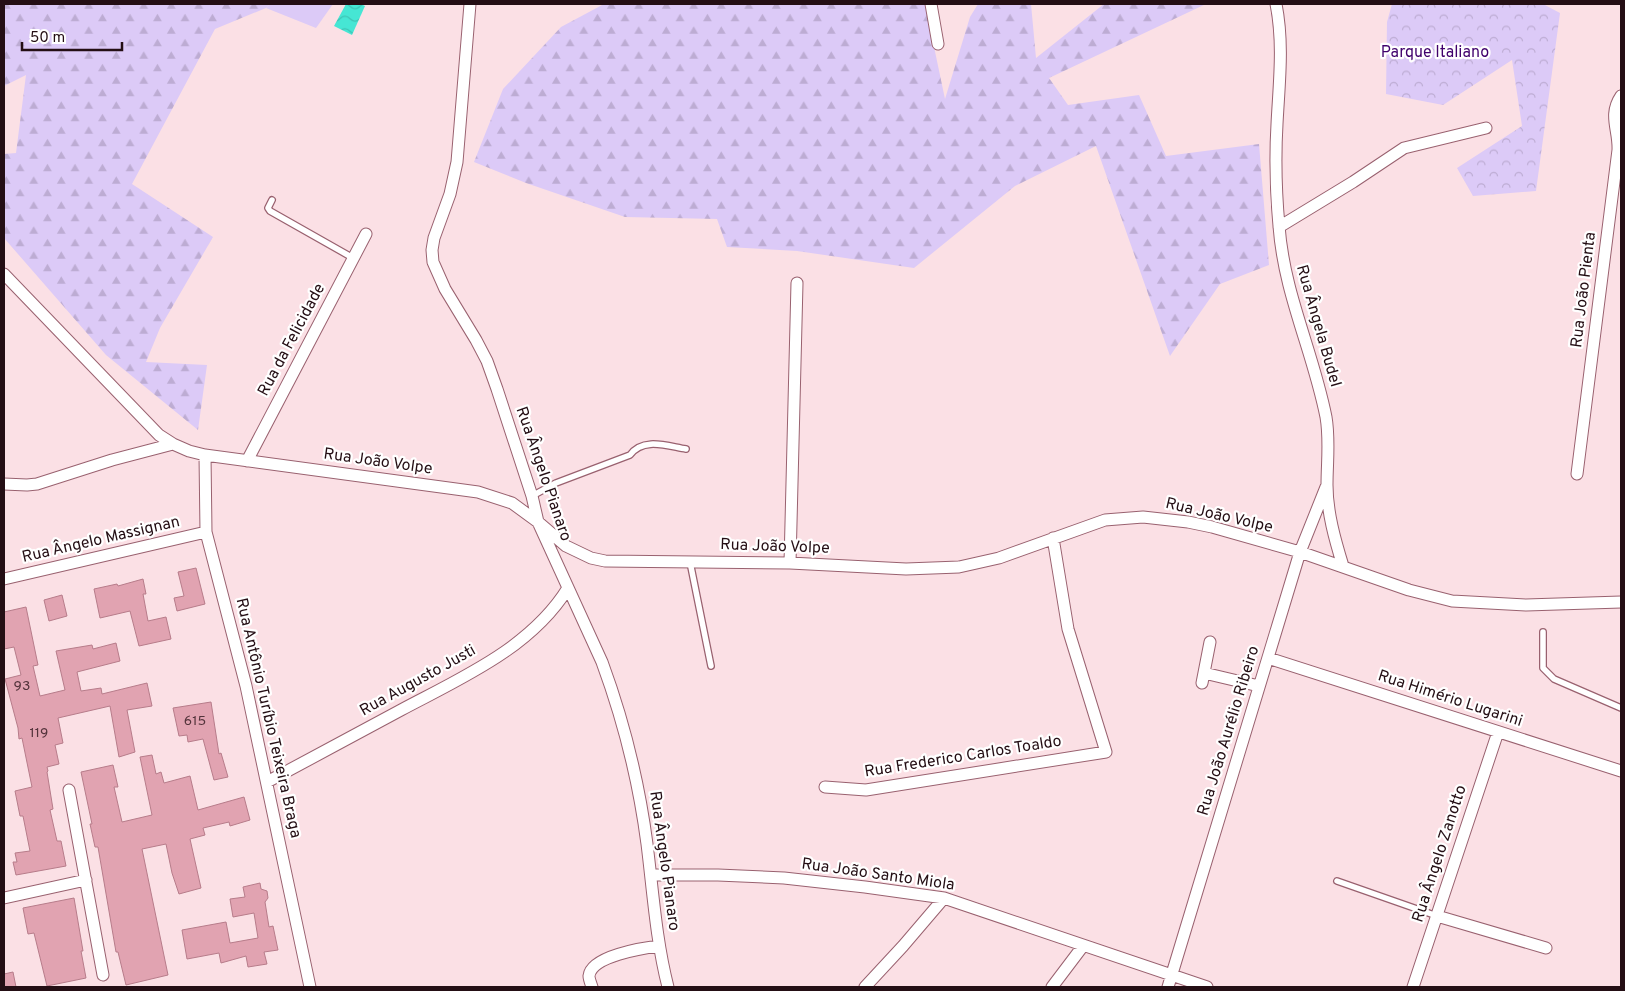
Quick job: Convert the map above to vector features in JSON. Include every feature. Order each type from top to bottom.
[{"type":"street","name":"Rua Ângelo Pianaro","points":[[470,4],[457,162],[450,194],[434,238],[433,262],[441,282],[476,340],[486,361],[532,496],[538,522],[602,662],[618,710],[637,788],[651,875],[659,946],[668,987]]},
{"type":"street","points":[[930,4],[938,44]]},
{"type":"street","name":"Rua Ângela Budel","points":[[1276,4],[1281,38],[1276,162],[1278,226],[1286,277],[1316,376],[1326,420],[1328,449],[1327,485],[1333,528],[1343,566]]},
{"type":"street","name":"Rua João Pienta","points":[[1577,474],[1618,150],[1614,127],[1614,110],[1621,96]]},
{"type":"street","points":[[1278,226],[1353,182],[1404,148],[1486,128]]},
{"type":"street","name":"Rua da Felicidade","points":[[247,461],[366,234]]},
{"type":"street","name":"Rua João Volpe","points":[[4,274],[145,422],[173,444],[189,451],[206,455],[478,492],[512,503],[566,546],[591,558],[622,562],[790,562],[906,569],[958,567],[999,558],[1105,520],[1143,517],[1188,522],[1212,527],[1300,552],[1415,592],[1452,601],[1519,605],[1621,602]]},
{"type":"street","points":[[790,562],[797,283]]},
{"type":"street","points":[[4,484],[37,484],[103,463],[173,444]]},
{"type":"street","name":"Rua Antônio Turíbio Teixeira Braga","points":[[206,455],[206,532],[235,639],[267,782],[307,987]]},
{"type":"street","name":"Rua João Aurélio Ribeiro","points":[[1168,987],[1300,552],[1327,485]]},
{"type":"street","name":"Rua Ângelo Massignan","points":[[4,579],[206,532]]},
{"type":"street","name":"Rua Frederico Carlos Toaldo","points":[[825,787],[866,790],[1106,752],[1068,629],[1053,538]]},
{"type":"street","name":"Rua Augusto Justi","points":[[267,782],[488,662],[550,614],[568,588]]},
{"type":"street","points":[[1210,642],[1203,678],[1259,686]]},
{"type":"street","name":"Rua Himério Lugarini","points":[[1268,658],[1621,771]]},
{"type":"street","name":"Rua Ângelo Zanotto","points":[[1413,987],[1498,732]]},
{"type":"street","points":[[69,790],[103,974]]},
{"type":"street","name":"Rua João Santo Miola","points":[[651,875],[718,875],[784,878],[944,898],[1207,987]]},
{"type":"street","points":[[4,898],[86,880]]},
{"type":"street","points":[[865,987],[944,898]]},
{"type":"street","points":[[1437,916],[1546,948]]},
{"type":"street","points":[[592,987],[589,976],[591,970],[598,964],[630,950],[659,946]]},
{"type":"street","points":[[1052,987],[1082,946]]},
{"type":"lane","points":[[272,200],[268,208],[270,211],[353,258]]},
{"type":"lane","points":[[532,496],[556,484],[630,455],[635,448],[645,443],[686,449]]},
{"type":"lane","points":[[690,562],[711,666]]},
{"type":"lane","points":[[1543,632],[1543,668],[1554,680],[1621,708]]},
{"type":"lane","points":[[1336,881],[1437,916]]},
{"type":"green space","points":[[4,4],[270,4],[266,8],[215,29],[132,184],[213,237],[160,328],[146,362],[207,365],[198,430],[106,355],[4,238],[4,154],[16,153],[26,75],[4,86]]},
{"type":"green space","points":[[270,4],[333,4],[316,28],[266,8]]},
{"type":"green space","points":[[604,4],[925,4],[945,99],[970,17],[978,4],[1031,4],[1036,58],[1104,4],[1206,4],[1049,78],[1068,105],[1139,95],[1166,156],[1259,144],[1269,265],[1220,284],[1170,356],[1096,146],[1015,186],[914,268],[797,251],[727,247],[717,219],[625,217],[526,183],[474,162],[503,89],[561,27]]},
{"type":"green space","name":"Parque Italiano","points":[[1392,4],[1543,4],[1560,13],[1536,191],[1473,196],[1457,168],[1522,126],[1512,60],[1443,105],[1386,94],[1387,22]]},
{"type":"water","points":[[346,4],[361,4],[365,6],[352,35],[334,26]]},
{"type":"building","points":[[196,568],[205,604],[177,611],[174,598],[184,596],[178,572]]},
{"type":"building","points":[[143,579],[146,594],[143,594],[148,621],[166,617],[171,639],[139,646],[130,611],[100,618],[94,589],[117,584],[118,586]]},
{"type":"building","points":[[62,595],[67,616],[49,621],[44,600]]},
{"type":"building","points":[[26,607],[38,665],[33,666],[40,696],[65,690],[56,651],[92,645],[93,649],[116,643],[120,661],[77,672],[81,691],[101,688],[102,694],[147,683],[152,706],[127,710],[135,752],[119,757],[110,706],[58,718],[63,743],[55,745],[59,764],[47,767],[47,772],[53,809],[50,810],[57,841],[61,841],[66,866],[16,875],[13,862],[17,862],[15,853],[30,851],[23,816],[20,816],[15,791],[32,787],[22,738],[19,739],[18,728],[5,679],[21,675],[14,647],[4,649],[4,612]]},
{"type":"building","points":[[211,702],[219,754],[221,753],[228,777],[214,780],[203,739],[188,742],[187,735],[179,736],[173,708]]},
{"type":"building","points":[[152,755],[156,774],[161,772],[164,783],[190,776],[198,810],[244,797],[250,820],[230,826],[229,822],[203,828],[205,835],[190,839],[201,888],[179,894],[166,844],[142,849],[168,975],[126,985],[118,952],[116,952],[98,847],[95,847],[81,772],[113,765],[118,787],[114,787],[122,822],[152,815],[140,757]]},
{"type":"building","points":[[260,883],[261,889],[267,891],[268,898],[265,902],[269,927],[273,926],[278,950],[264,952],[267,964],[248,967],[246,956],[221,963],[219,953],[187,959],[182,930],[226,922],[230,943],[258,938],[254,913],[233,917],[230,899],[245,897],[243,887]]},
{"type":"building","points":[[74,898],[86,978],[47,986],[34,933],[28,934],[23,908]]},
{"type":"building","points":[[13,972],[16,987],[4,987],[4,974]]}]
